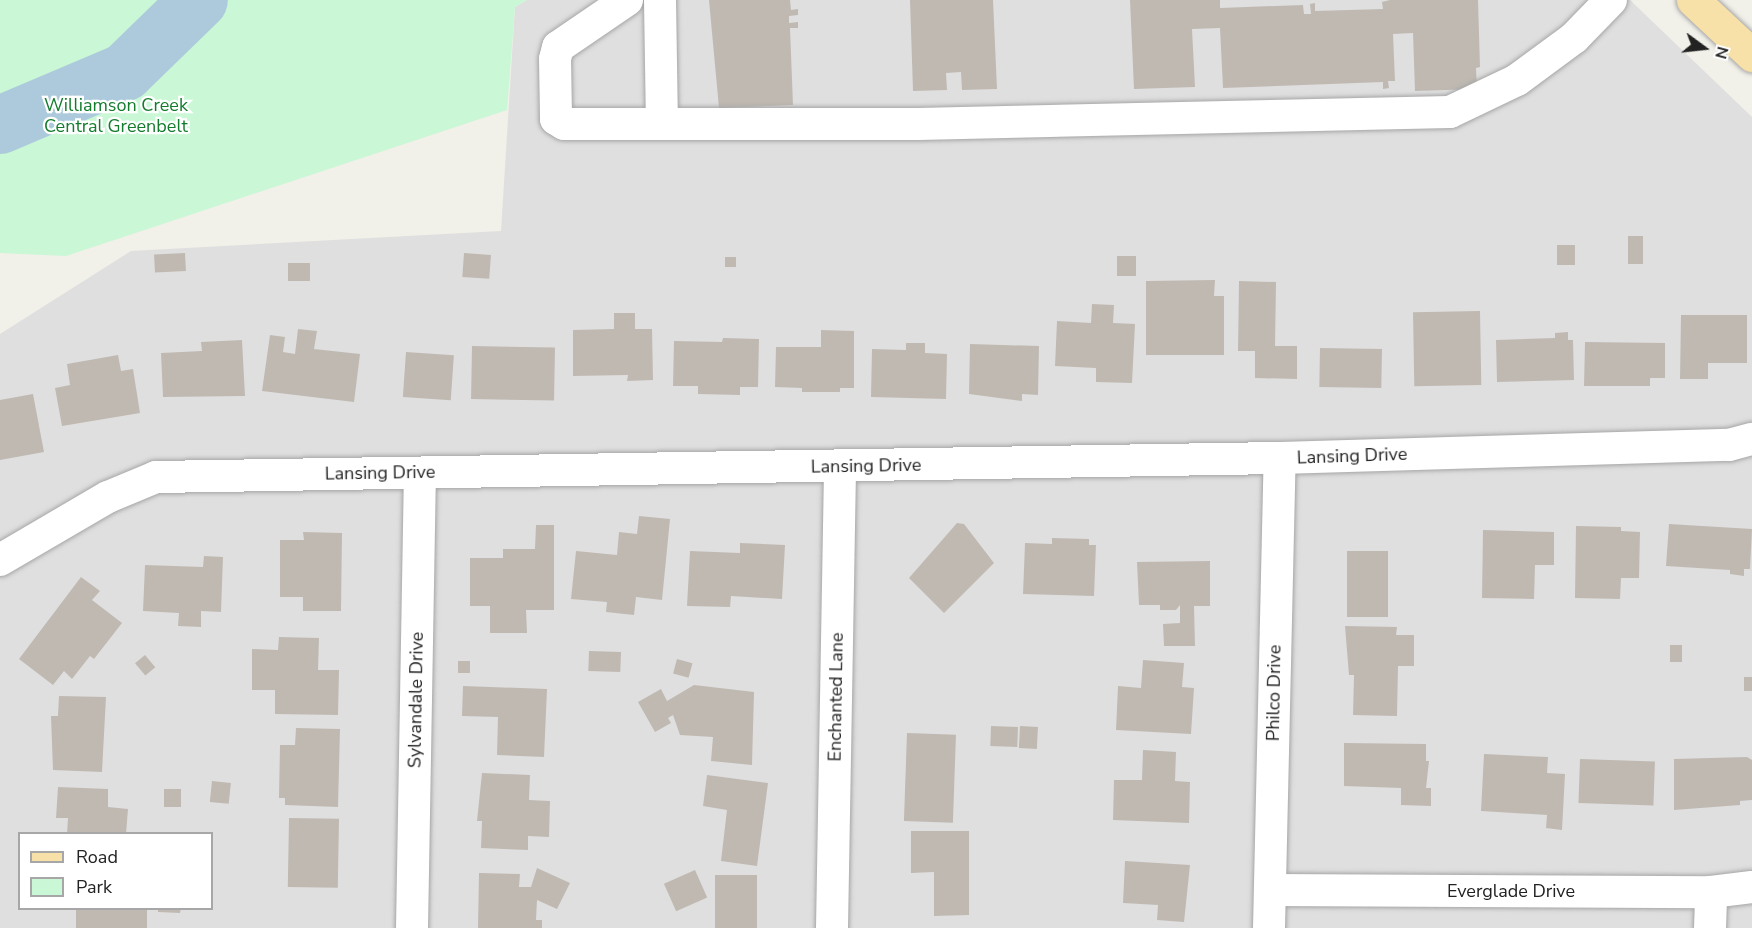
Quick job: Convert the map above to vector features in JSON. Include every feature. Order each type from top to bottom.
[{"type":"main road","points":[[1693,0],[1752,56]]},
{"type":"street","points":[[627,0],[558,47],[555,59],[556,118],[564,124],[918,124],[1450,112],[1517,80],[1574,38],[1611,0]]},
{"type":"street","points":[[660,0],[662,124]]},
{"type":"street","name":"Lansing Drive","points":[[0,560],[108,497],[156,477],[1280,458],[1729,445],[1752,439]]},
{"type":"street","name":"Philco Drive","points":[[1269,928],[1280,458]]},
{"type":"street","name":"Enchanted Lane","points":[[832,928],[840,466]]},
{"type":"street","name":"Sylvandale Drive","points":[[412,928],[420,473]]},
{"type":"street","name":"Everglade Drive","points":[[1270,890],[1711,892],[1752,887]]},
{"type":"street","points":[[1710,928],[1711,892]]},
{"type":"shaded area","points":[[527,0],[1630,0],[1752,117],[1752,928],[0,928],[0,334],[131,251],[501,231],[515,7]]},
{"type":"green space","name":"Williamson Creek Central Greenbelt","points":[[0,0],[527,0],[515,7],[507,110],[66,256],[0,253]]},
{"type":"building","points":[[709,0],[790,0],[791,10],[798,9],[798,15],[789,16],[789,23],[798,22],[798,28],[790,28],[793,105],[719,108]]},
{"type":"building","points":[[910,0],[993,0],[997,89],[962,90],[961,72],[946,73],[947,90],[913,91]]},
{"type":"building","points":[[1130,0],[1220,0],[1220,8],[1303,5],[1304,14],[1311,14],[1310,4],[1315,3],[1315,11],[1383,9],[1382,2],[1390,0],[1478,0],[1480,67],[1476,68],[1477,89],[1415,91],[1413,33],[1393,34],[1395,81],[1388,81],[1389,88],[1383,89],[1383,82],[1223,88],[1220,28],[1192,29],[1195,87],[1134,89]]},
{"type":"building","points":[[1628,236],[1643,236],[1643,264],[1628,264]]},
{"type":"building","points":[[1557,245],[1575,245],[1575,265],[1557,265]]},
{"type":"building","points":[[185,253],[186,271],[155,273],[154,255]]},
{"type":"building","points":[[464,253],[491,255],[489,279],[462,277]]},
{"type":"building","points":[[1117,256],[1136,256],[1136,276],[1117,276]]},
{"type":"building","points":[[725,257],[736,257],[736,267],[725,267]]},
{"type":"building","points":[[288,263],[310,263],[310,281],[288,281]]},
{"type":"building","points":[[1215,280],[1214,296],[1224,296],[1224,355],[1146,355],[1146,281]]},
{"type":"building","points":[[1239,281],[1276,282],[1275,346],[1297,346],[1297,379],[1255,378],[1255,351],[1238,351]]},
{"type":"building","points":[[1092,304],[1114,305],[1113,323],[1135,324],[1132,383],[1096,382],[1096,368],[1055,366],[1057,321],[1091,323]]},
{"type":"building","points":[[1480,311],[1481,385],[1414,386],[1413,312]]},
{"type":"building","points":[[614,313],[635,313],[635,329],[652,329],[653,380],[627,381],[628,375],[573,376],[573,330],[614,329]]},
{"type":"building","points":[[1681,315],[1747,315],[1747,363],[1708,363],[1708,379],[1680,379]]},
{"type":"building","points":[[298,329],[317,331],[314,349],[360,354],[354,402],[262,391],[270,335],[285,337],[283,352],[295,354]]},
{"type":"building","points":[[821,330],[854,331],[854,388],[840,388],[840,392],[802,392],[802,388],[775,387],[776,347],[821,347]]},
{"type":"building","points":[[1568,332],[1568,340],[1573,340],[1574,380],[1497,382],[1496,340],[1555,338],[1555,333]]},
{"type":"building","points":[[723,338],[759,339],[758,387],[740,387],[740,395],[698,394],[698,386],[673,386],[674,341],[722,342]]},
{"type":"building","points":[[242,340],[245,396],[163,397],[161,353],[202,351],[201,342]]},
{"type":"building","points":[[1585,342],[1665,343],[1665,378],[1650,378],[1650,386],[1584,386]]},
{"type":"building","points":[[906,343],[925,343],[925,353],[947,354],[946,399],[871,397],[872,349],[906,350]]},
{"type":"building","points":[[970,344],[1039,346],[1038,395],[1022,394],[1022,401],[969,394]]},
{"type":"building","points":[[472,346],[555,347],[554,400],[471,399]]},
{"type":"building","points":[[1320,348],[1382,349],[1381,388],[1319,387]]},
{"type":"building","points":[[406,352],[454,355],[451,400],[403,397]]},
{"type":"building","points":[[118,355],[121,371],[133,369],[140,413],[62,426],[55,388],[70,385],[67,364]]},
{"type":"building","points":[[33,394],[44,452],[0,460],[0,400]]},
{"type":"building","points":[[639,516],[670,519],[662,600],[636,597],[634,615],[606,612],[607,602],[571,599],[576,551],[617,555],[619,532],[637,534]]},
{"type":"building","points":[[957,523],[964,524],[994,563],[944,613],[909,578]]},
{"type":"building","points":[[1669,524],[1752,529],[1750,569],[1744,569],[1744,576],[1730,574],[1730,570],[1666,566]]},
{"type":"building","points":[[536,525],[554,525],[554,610],[526,610],[527,633],[490,633],[490,606],[470,606],[470,558],[503,558],[503,549],[535,549]]},
{"type":"building","points":[[1576,526],[1621,527],[1621,531],[1640,532],[1639,578],[1621,578],[1620,599],[1575,598]]},
{"type":"building","points":[[1483,530],[1554,532],[1554,565],[1535,565],[1534,599],[1482,598]]},
{"type":"building","points":[[303,532],[342,533],[341,611],[303,611],[303,597],[280,597],[280,540],[304,540]]},
{"type":"building","points":[[1052,538],[1089,539],[1089,545],[1096,545],[1094,596],[1023,594],[1025,543],[1052,544]]},
{"type":"building","points":[[740,543],[785,545],[782,599],[731,596],[730,607],[687,606],[690,551],[740,553]]},
{"type":"building","points":[[1347,551],[1388,551],[1388,617],[1347,617]]},
{"type":"building","points":[[204,556],[223,557],[221,612],[201,611],[201,627],[178,626],[179,613],[143,611],[145,565],[203,567]]},
{"type":"building","points":[[1210,561],[1210,606],[1194,606],[1195,646],[1164,646],[1163,624],[1180,623],[1180,605],[1176,610],[1160,610],[1160,605],[1139,605],[1137,562]]},
{"type":"building","points":[[81,577],[100,591],[92,600],[122,623],[94,659],[90,656],[72,679],[64,671],[53,685],[19,659]]},
{"type":"building","points":[[1345,626],[1397,627],[1396,635],[1414,635],[1414,666],[1398,666],[1397,716],[1353,715],[1354,675],[1349,675]]},
{"type":"building","points":[[279,637],[319,638],[318,670],[339,670],[338,715],[275,714],[275,690],[252,690],[252,649],[278,650]]},
{"type":"building","points":[[1670,645],[1682,645],[1682,662],[1670,662]]},
{"type":"building","points":[[589,651],[621,652],[620,672],[588,671]]},
{"type":"building","points":[[145,655],[155,667],[145,676],[135,663]]},
{"type":"building","points":[[677,659],[692,663],[689,678],[673,673]]},
{"type":"building","points":[[1143,660],[1184,663],[1182,687],[1194,688],[1191,734],[1116,730],[1118,686],[1141,688]]},
{"type":"building","points":[[458,661],[470,661],[470,673],[458,673]]},
{"type":"building","points":[[1744,677],[1752,677],[1752,691],[1744,691]]},
{"type":"building","points":[[694,685],[754,692],[752,765],[711,761],[713,737],[680,735],[673,715],[668,718],[671,723],[655,732],[638,702],[661,689],[667,701]]},
{"type":"building","points":[[463,686],[547,689],[544,757],[497,755],[498,717],[462,716]]},
{"type":"building","points":[[59,696],[106,697],[102,772],[53,770],[51,716],[58,716]]},
{"type":"building","points":[[991,726],[1018,727],[1017,747],[990,746]]},
{"type":"building","points":[[1020,726],[1038,727],[1037,749],[1019,748]]},
{"type":"building","points":[[296,728],[340,729],[338,807],[285,805],[285,798],[279,798],[280,745],[295,745]]},
{"type":"building","points":[[907,733],[956,735],[953,823],[904,821]]},
{"type":"building","points":[[1344,743],[1426,744],[1426,761],[1429,761],[1426,788],[1431,788],[1431,806],[1401,805],[1401,788],[1344,786]]},
{"type":"building","points":[[1143,750],[1176,752],[1175,781],[1190,782],[1189,823],[1113,820],[1114,780],[1142,780]]},
{"type":"building","points":[[1484,754],[1548,757],[1547,773],[1565,774],[1562,830],[1546,828],[1547,815],[1481,811]]},
{"type":"building","points":[[1747,757],[1752,760],[1752,800],[1740,801],[1740,805],[1674,810],[1674,759]]},
{"type":"building","points":[[1580,759],[1655,762],[1653,806],[1578,803]]},
{"type":"building","points":[[482,773],[530,775],[529,800],[550,801],[549,837],[528,836],[528,850],[481,848],[482,821],[477,821]]},
{"type":"building","points":[[707,775],[768,783],[757,866],[721,861],[727,810],[703,806]]},
{"type":"building","points":[[212,781],[231,783],[229,804],[210,802]]},
{"type":"building","points":[[58,787],[108,789],[108,807],[128,809],[126,832],[67,832],[68,818],[56,818]]},
{"type":"building","points":[[164,789],[181,789],[181,807],[164,807]]},
{"type":"building","points":[[289,818],[339,819],[338,888],[288,887]]},
{"type":"building","points":[[911,831],[969,831],[969,915],[934,916],[934,872],[911,873]]},
{"type":"building","points":[[1125,861],[1190,865],[1184,922],[1157,920],[1158,905],[1123,903]]},
{"type":"building","points":[[537,868],[570,883],[557,909],[537,900],[536,920],[542,920],[542,928],[478,928],[479,873],[520,874],[519,887],[531,887]]},
{"type":"building","points":[[695,870],[707,897],[676,911],[664,884]]},
{"type":"building","points":[[715,875],[757,875],[757,928],[715,928]]},
{"type":"building","points":[[76,910],[147,910],[147,928],[76,928]]},
{"type":"building","points":[[158,910],[181,910],[180,913],[158,912]]},
{"type":"waterway","points":[[0,125],[125,72],[199,0]]}]
